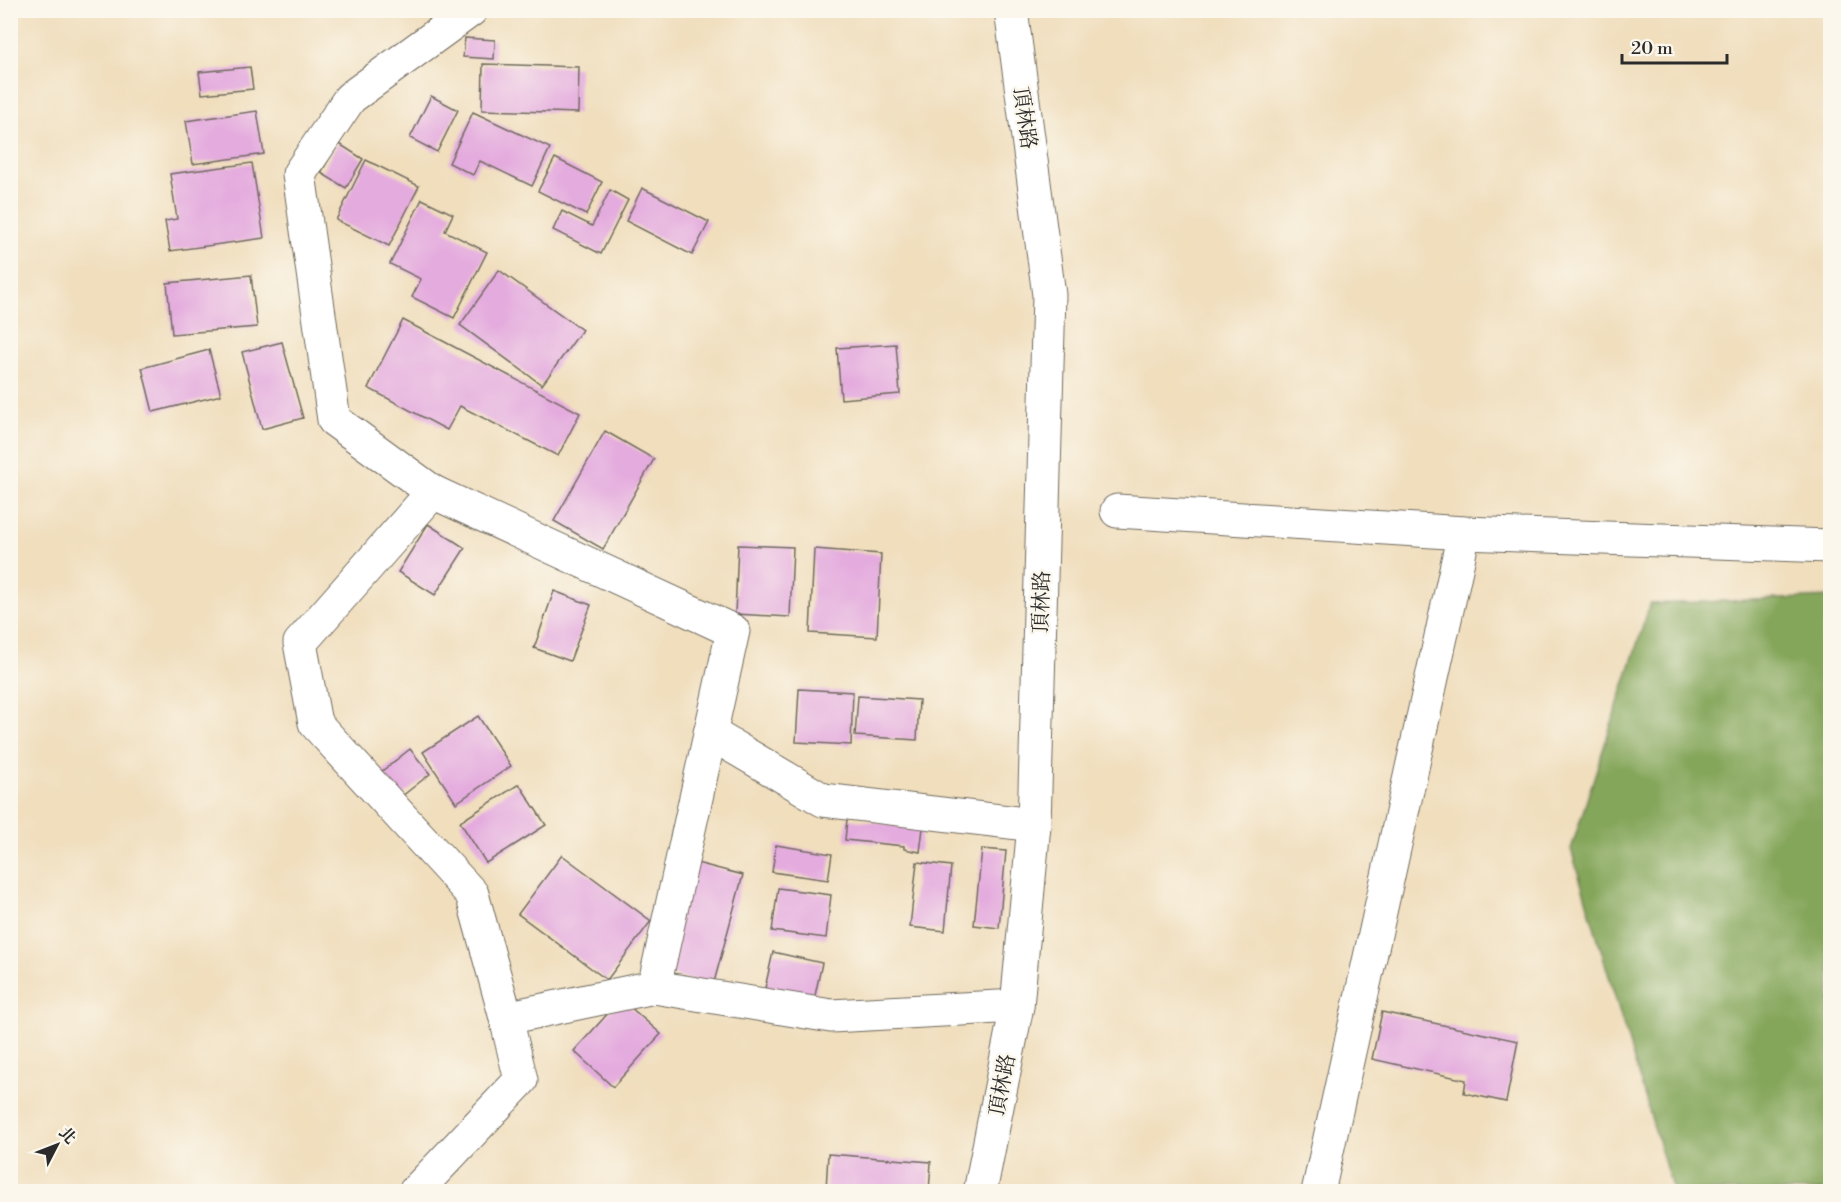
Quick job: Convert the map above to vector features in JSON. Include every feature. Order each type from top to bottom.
[{"type":"street","points":[[471,10],[350,98],[299,174],[334,420],[433,492],[733,631],[654,987]]},
{"type":"street","name":"頂林路","points":[[980,1191],[1017,1006],[1034,825],[1049,295],[1011,10]]},
{"type":"street","points":[[415,1191],[521,1080],[472,894],[315,723],[300,643],[433,492]]},
{"type":"street","points":[[1117,511],[1464,533],[1830,546]]},
{"type":"street","points":[[1318,1191],[1464,533]]},
{"type":"street","points":[[710,733],[823,800],[1034,825]]},
{"type":"street","points":[[506,1018],[654,987],[831,1016],[1017,1006]]},
{"type":"green space","points":[[1830,597],[1830,1191],[1673,1191],[1571,849],[1650,604]]},
{"type":"building","points":[[465,38],[495,40],[494,59],[463,57]]},
{"type":"building","points":[[483,64],[579,67],[578,113],[482,110]]},
{"type":"building","points":[[10,65],[14,65],[15,100],[10,100]]},
{"type":"building","points":[[250,67],[253,89],[202,94],[199,72]]},
{"type":"building","points":[[431,96],[458,110],[437,152],[410,138]]},
{"type":"building","points":[[257,111],[264,154],[193,164],[186,121]]},
{"type":"building","points":[[473,112],[550,148],[532,186],[480,161],[473,175],[449,163]]},
{"type":"building","points":[[338,143],[363,159],[346,188],[321,173]]},
{"type":"building","points":[[555,158],[602,182],[586,215],[538,191]]},
{"type":"building","points":[[366,160],[419,186],[389,246],[336,220]]},
{"type":"building","points":[[252,163],[264,238],[170,251],[165,221],[177,219],[170,174]]},
{"type":"building","points":[[642,188],[709,222],[692,255],[626,221]]},
{"type":"building","points":[[610,190],[628,200],[601,254],[553,230],[562,211],[592,226]]},
{"type":"building","points":[[422,199],[453,214],[445,231],[487,252],[454,318],[412,297],[421,279],[390,264]]},
{"type":"building","points":[[499,270],[582,330],[542,385],[460,325]]},
{"type":"building","points":[[251,275],[257,327],[172,334],[167,283]]},
{"type":"building","points":[[403,320],[580,413],[558,456],[460,406],[447,430],[368,388]]},
{"type":"building","points":[[282,342],[303,418],[262,429],[242,352]]},
{"type":"building","points":[[896,344],[900,394],[841,399],[837,348]]},
{"type":"building","points":[[209,350],[221,395],[153,412],[142,368]]},
{"type":"building","points":[[605,431],[654,459],[603,549],[554,521]]},
{"type":"building","points":[[428,524],[465,548],[435,595],[398,572]]},
{"type":"building","points":[[738,545],[793,547],[790,617],[735,614]]},
{"type":"building","points":[[814,549],[881,554],[877,637],[810,633]]},
{"type":"building","points":[[554,591],[591,605],[570,661],[534,648]]},
{"type":"building","points":[[799,689],[853,692],[851,745],[796,742]]},
{"type":"building","points":[[858,696],[919,700],[917,740],[855,736]]},
{"type":"building","points":[[478,716],[511,766],[456,803],[423,752]]},
{"type":"building","points":[[410,749],[430,774],[397,800],[377,775]]},
{"type":"building","points":[[519,784],[546,825],[486,863],[460,822]]},
{"type":"building","points":[[847,819],[923,828],[920,852],[904,849],[904,846],[845,840]]},
{"type":"building","points":[[776,845],[832,854],[828,880],[772,872]]},
{"type":"building","points":[[982,849],[1006,851],[999,928],[974,925]]},
{"type":"building","points":[[562,855],[651,921],[607,980],[518,914]]},
{"type":"building","points":[[693,862],[743,875],[713,986],[664,973]]},
{"type":"building","points":[[917,862],[951,866],[945,931],[910,927]]},
{"type":"building","points":[[778,888],[831,895],[826,938],[772,931]]},
{"type":"building","points":[[773,952],[822,963],[814,1000],[765,988]]},
{"type":"building","points":[[621,999],[661,1034],[613,1087],[574,1051]]},
{"type":"building","points":[[1382,1012],[1518,1041],[1506,1102],[1464,1093],[1466,1080],[1372,1059]]},
{"type":"building","points":[[828,1154],[931,1162],[929,1192],[826,1190]]}]
